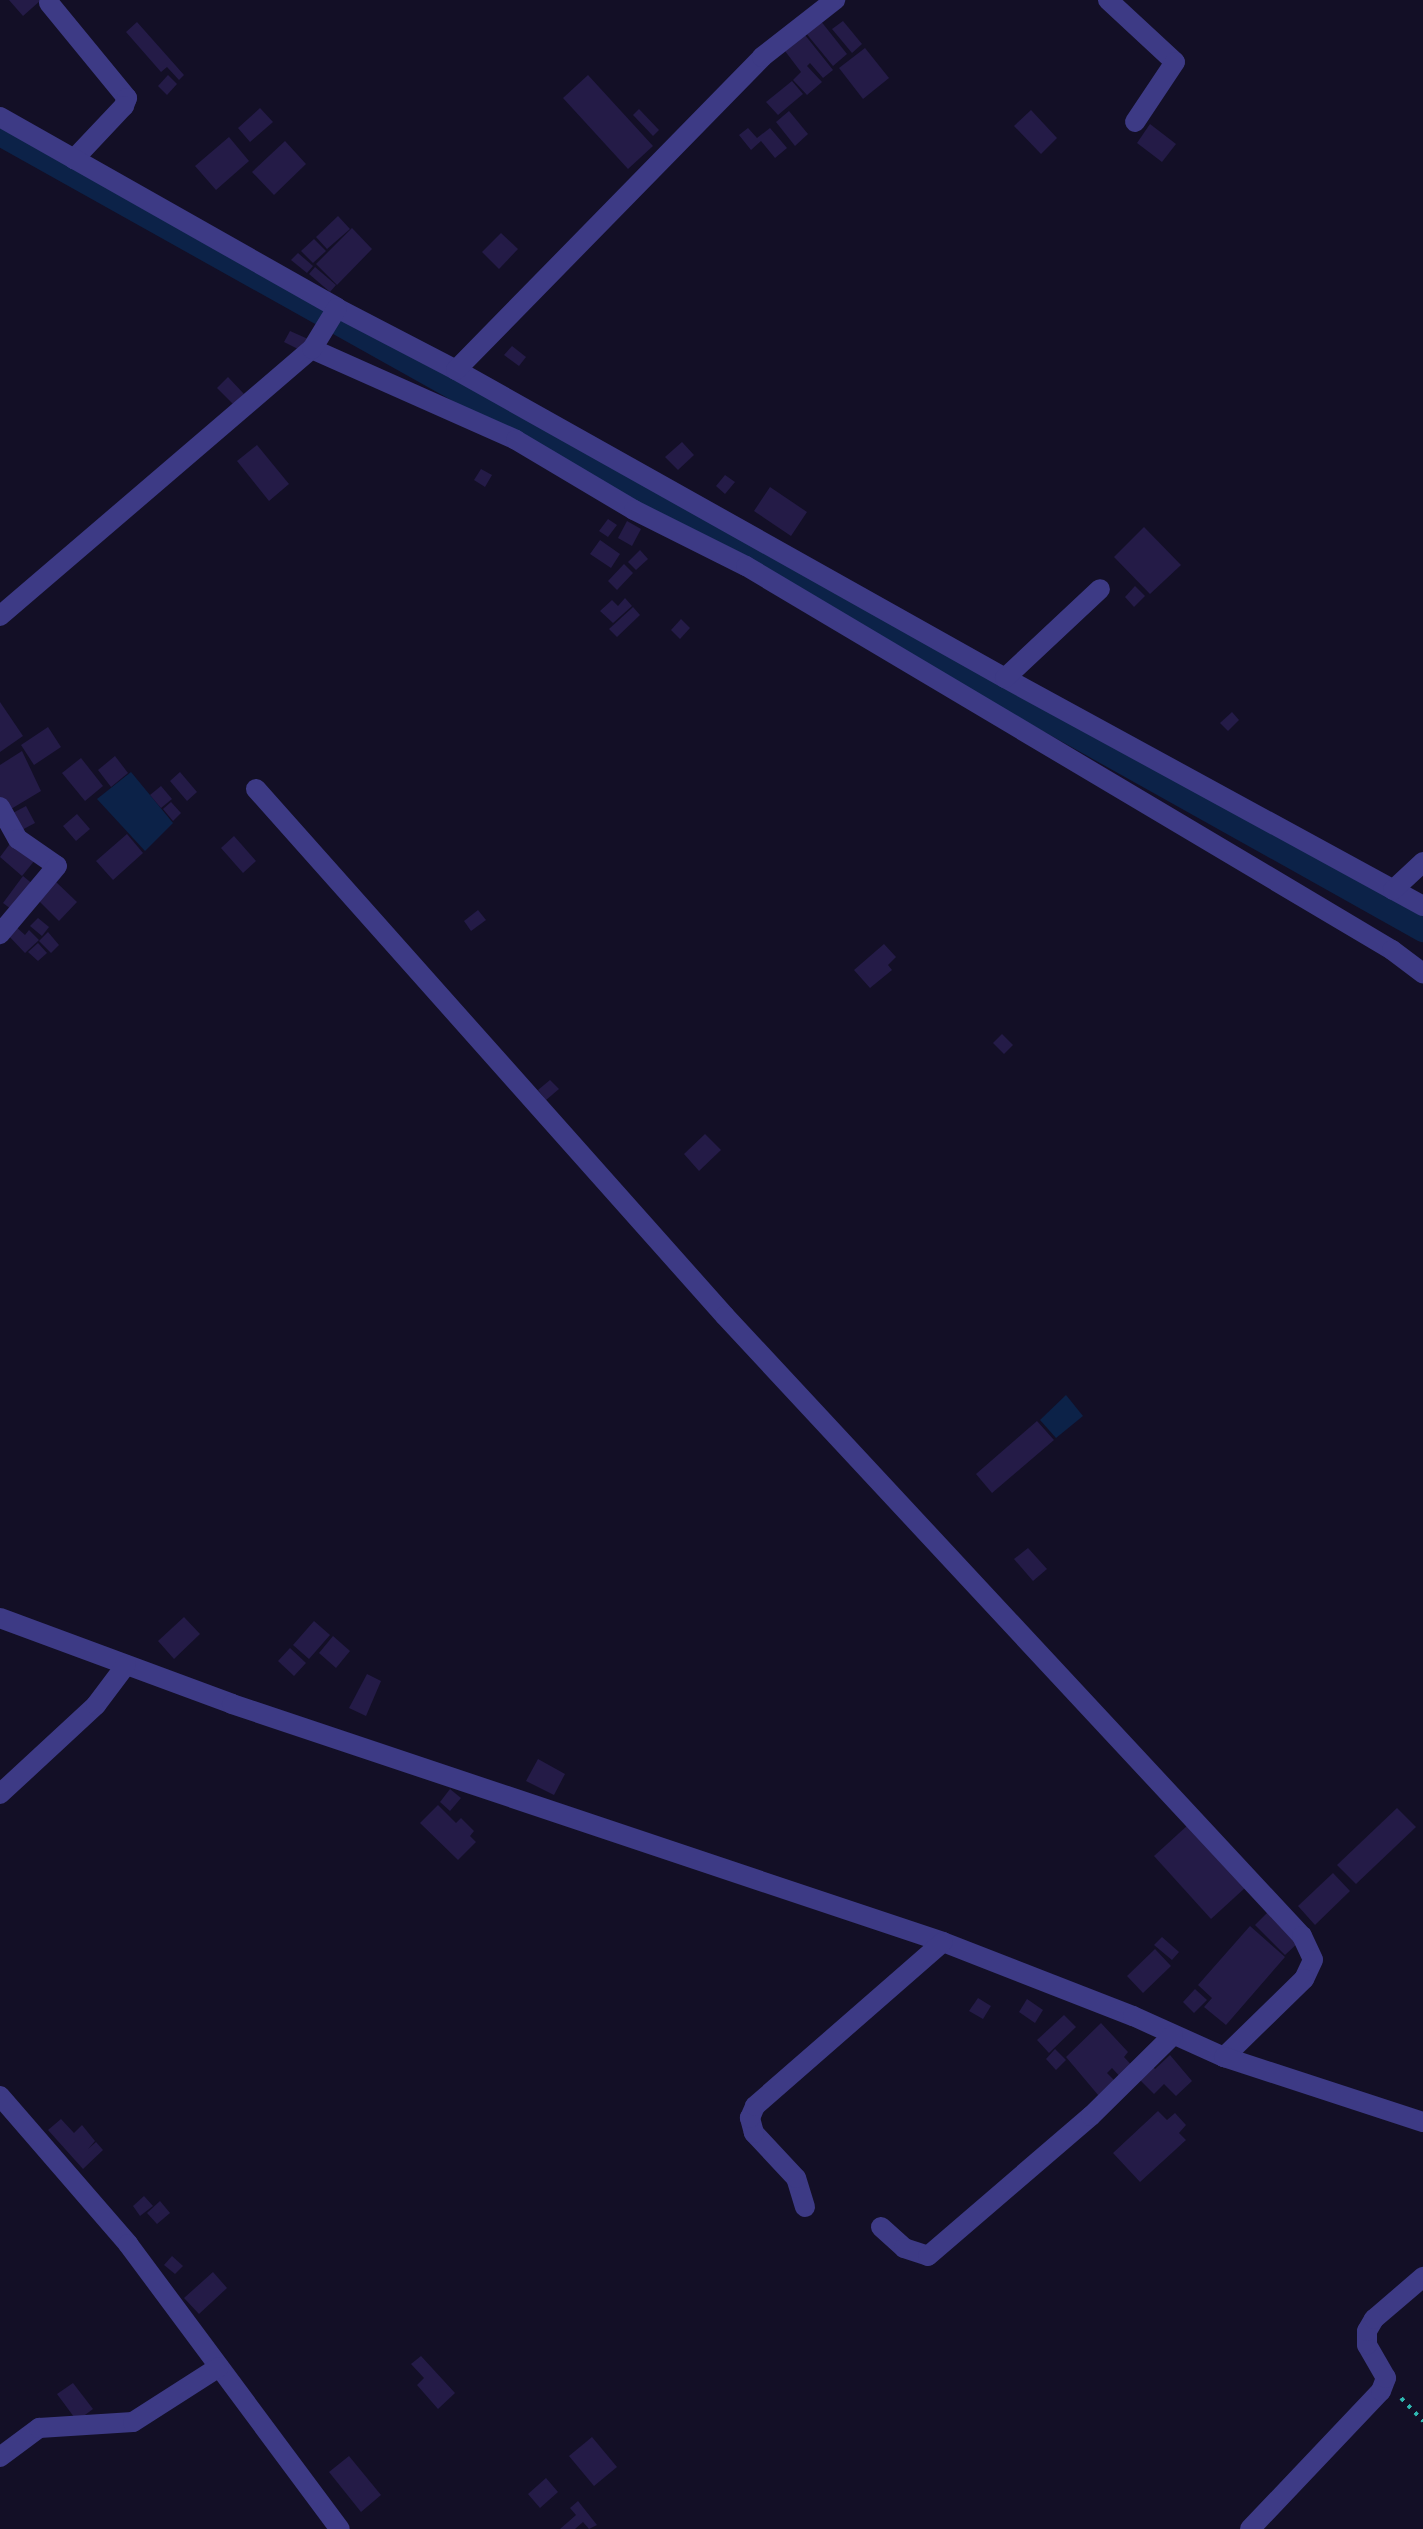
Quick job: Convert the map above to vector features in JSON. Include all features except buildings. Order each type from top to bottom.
[{"type":"street","points":[[456,370],[762,57],[835,0]]},
{"type":"street","points":[[1108,0],[1175,62],[1135,122]]},
{"type":"street","points":[[49,3],[127,98],[124,106],[74,159]]},
{"type":"street","points":[[0,117],[335,311],[456,370],[1005,678],[1423,906]]},
{"type":"street","points":[[0,616],[313,348],[335,311]]},
{"type":"street","points":[[313,348],[516,440],[634,510],[746,566],[1392,950],[1423,973]]},
{"type":"street","points":[[1005,678],[1100,589]]},
{"type":"street","points":[[256,789],[725,1316],[1302,1936],[1313,1960],[1304,1979],[1224,2057]]},
{"type":"street","points":[[0,807],[18,839],[57,866],[0,934]]},
{"type":"street","points":[[1393,890],[1423,862]]},
{"type":"street","points":[[0,1618],[232,1704],[943,1942],[1224,2057],[1423,2122]]},
{"type":"street","points":[[0,1794],[96,1705],[126,1665]]},
{"type":"street","points":[[805,2207],[796,2178],[754,2133],[750,2118],[755,2106],[943,1942]]},
{"type":"street","points":[[881,2227],[904,2248],[928,2256],[1091,2116],[1173,2035]]},
{"type":"street","points":[[0,2096],[128,2244],[340,2529]]},
{"type":"street","points":[[1250,2529],[1386,2382],[1367,2345],[1367,2331],[1374,2319],[1423,2277]]},
{"type":"street","points":[[0,2457],[39,2428],[133,2422],[219,2367]]},
{"type":"path","points":[[1386,2382],[1423,2421]]},
{"type":"water","points":[[131,772],[173,823],[145,851],[97,799]]},
{"type":"water","points":[[1066,1395],[1083,1416],[1056,1438],[1040,1420]]},
{"type":"waterway","points":[[0,134],[1423,930]]}]
